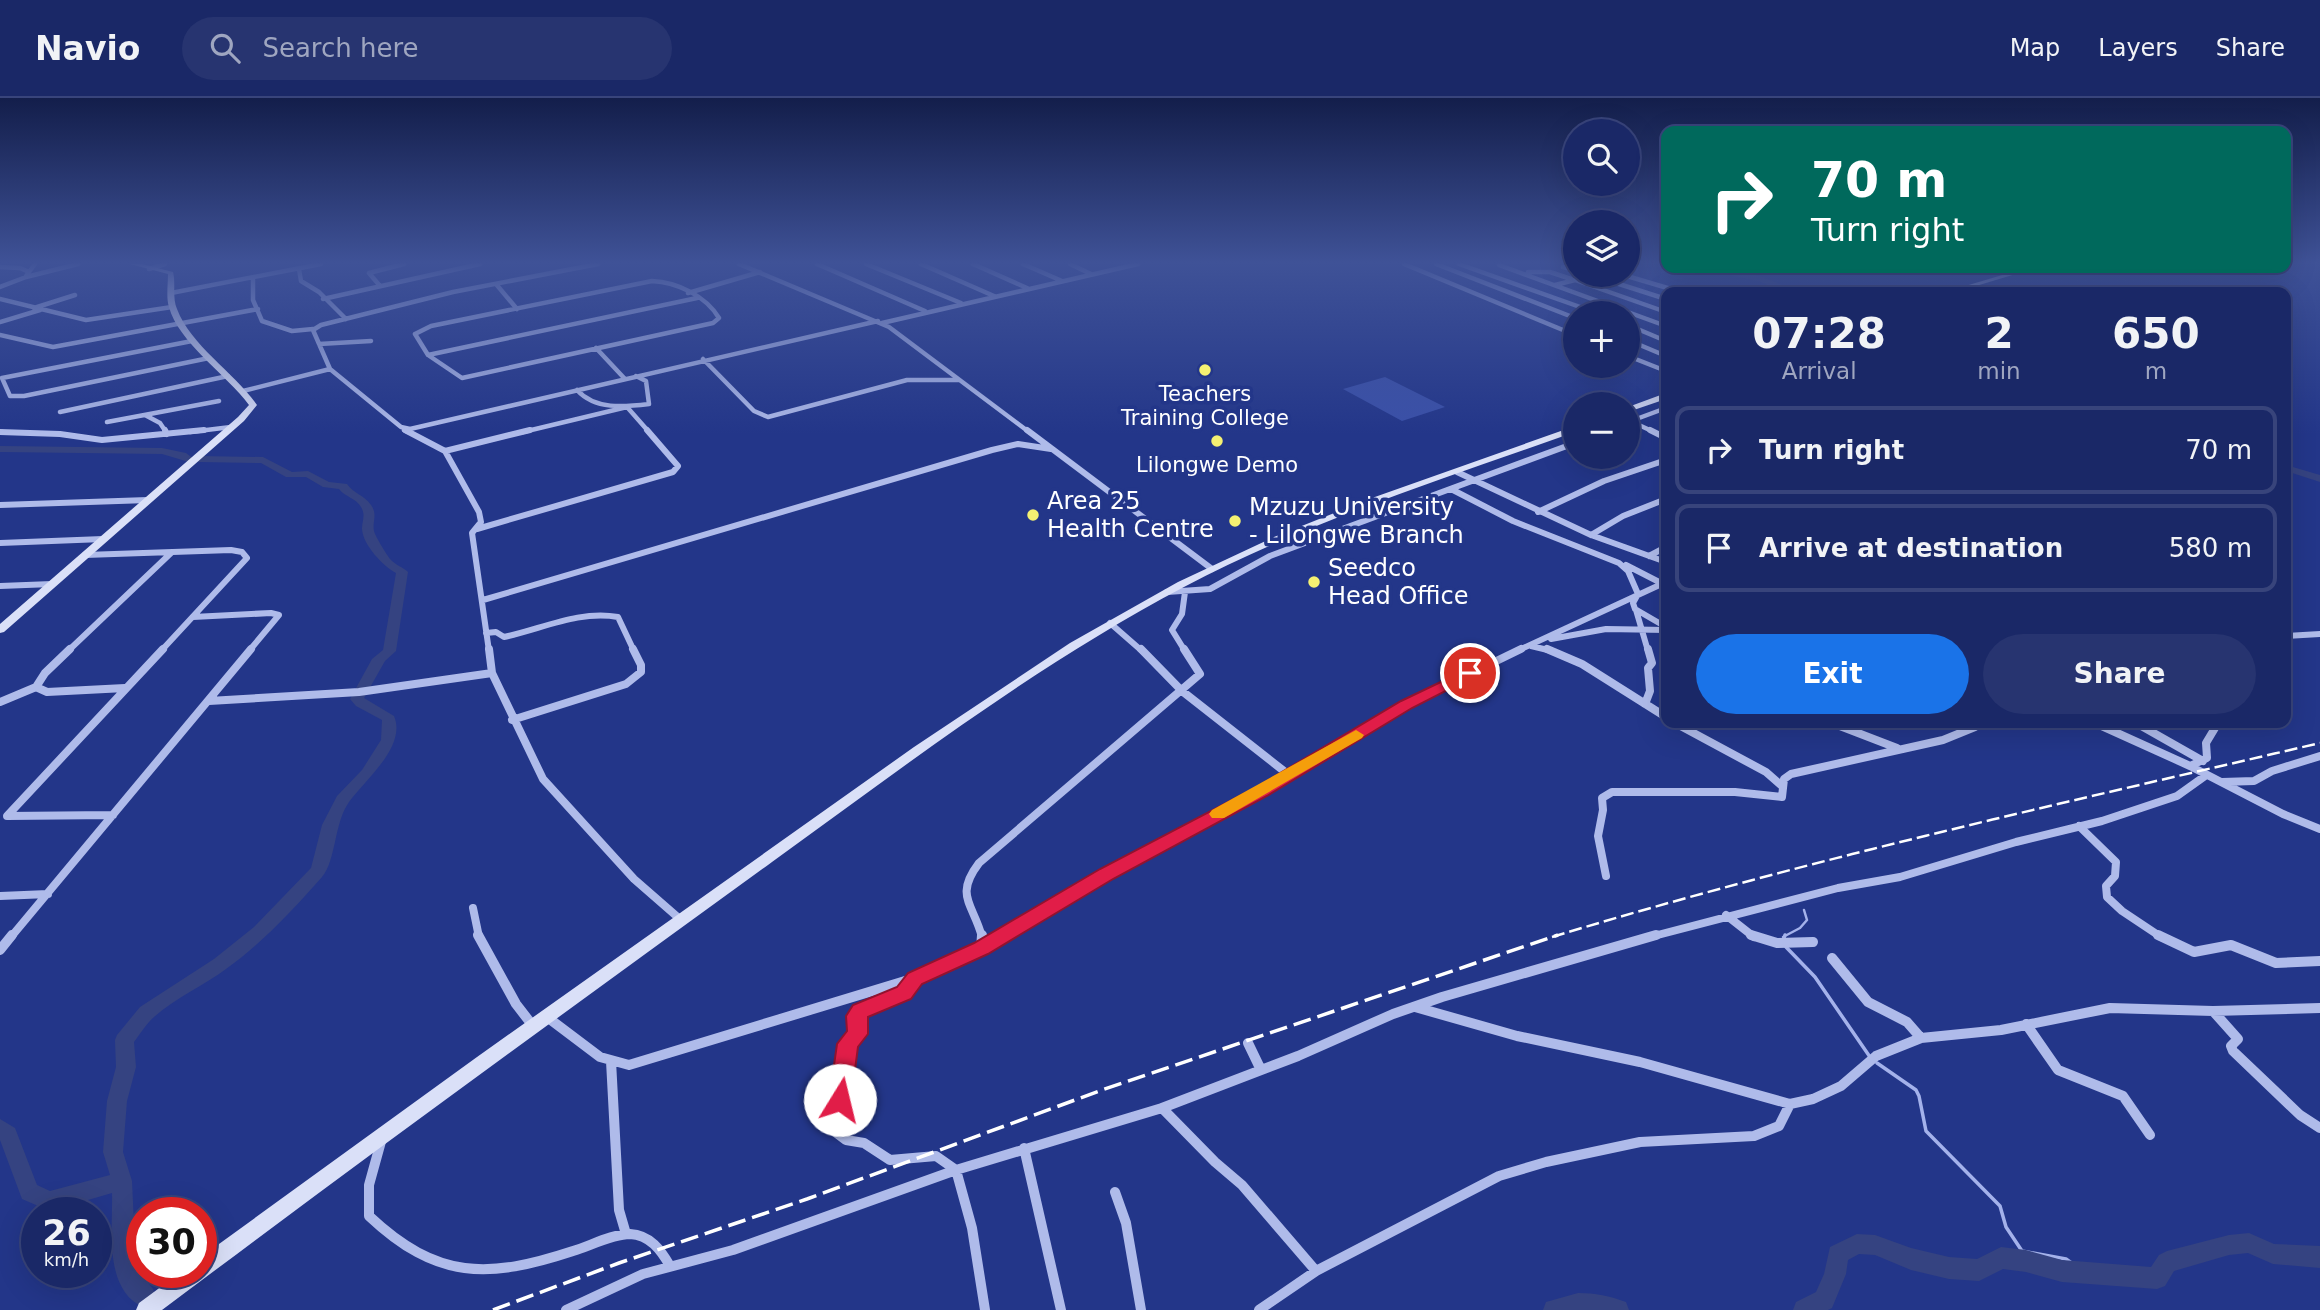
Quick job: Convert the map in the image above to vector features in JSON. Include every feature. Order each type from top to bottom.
[{"type":"main road","points":[[0,630],[253,405],[243,391],[192,341],[179,321]]},
{"type":"main road","points":[[1640,406],[1661,398]]},
{"type":"main road","points":[[217,1258],[681,919],[988,701],[1110,623],[1212,569],[1282,537],[1563,433]]},
{"type":"main road","points":[[146,1310],[176,1288]]},
{"type":"street","points":[[0,335],[47,348],[202,321]]},
{"type":"street","points":[[263,321],[292,331],[313,329],[341,321]]},
{"type":"street","points":[[463,321],[419,330],[415,334],[428,355],[462,378],[717,321]]},
{"type":"street","points":[[428,355],[591,321]]},
{"type":"street","points":[[877,321],[1212,569]]},
{"type":"street","points":[[401,427],[422,427],[704,359],[886,321]]},
{"type":"street","points":[[1540,321],[1563,330]]},
{"type":"street","points":[[313,329],[330,369],[401,427],[444,451],[479,512],[481,522],[472,533],[492,673],[512,720],[543,779],[634,879],[681,919]]},
{"type":"street","points":[[1640,330],[1661,339]]},
{"type":"street","points":[[192,341],[1,380],[10,396],[24,396],[209,358]]},
{"type":"street","points":[[319,344],[371,341]]},
{"type":"street","points":[[1640,345],[1661,354]]},
{"type":"street","points":[[596,348],[625,379]]},
{"type":"street","points":[[704,359],[754,411],[763,416],[907,380],[959,380]]},
{"type":"street","points":[[1640,361],[1661,369]]},
{"type":"street","points":[[243,391],[330,369]]},
{"type":"street","points":[[60,412],[228,376]]},
{"type":"street","points":[[633,414],[647,408],[649,404],[646,381],[635,376]]},
{"type":"street","points":[[577,390],[581,396],[594,402],[629,406],[649,404]]},
{"type":"street","points":[[107,422],[219,401]]},
{"type":"street","points":[[444,451],[627,407],[678,466],[677,470],[476,529]]},
{"type":"street","points":[[1640,417],[1661,410]]},
{"type":"street","points":[[145,415],[160,423],[167,434]]},
{"type":"street","points":[[1640,426],[1661,436]]},
{"type":"street","points":[[0,432],[60,434],[92,440],[137,439],[231,427]]},
{"type":"street","points":[[483,600],[992,450],[1018,444],[1051,449]]},
{"type":"street","points":[[1167,592],[1210,589],[1270,556],[1563,447]]},
{"type":"street","points":[[1538,512],[1604,481],[1661,462]]},
{"type":"street","points":[[1457,472],[1538,512],[1661,561]]},
{"type":"street","points":[[1451,488],[1513,521],[1661,582]]},
{"type":"street","points":[[1405,514],[1410,506],[1423,499]]},
{"type":"street","points":[[0,505],[148,500]]},
{"type":"street","points":[[1591,535],[1623,516],[1661,501]]},
{"type":"street","points":[[1539,530],[1552,523],[1553,518]]},
{"type":"street","points":[[0,544],[103,539]]},
{"type":"street","points":[[3,817],[247,558],[242,552],[230,550],[85,555]]},
{"type":"street","points":[[1648,557],[1661,550]]},
{"type":"street","points":[[0,702],[36,687],[45,673],[171,553]]},
{"type":"street","points":[[1619,563],[1629,571],[1638,594]]},
{"type":"street","points":[[0,586],[52,584]]},
{"type":"street","points":[[546,1017],[600,1057],[629,1065],[915,978],[981,949],[1107,874],[1289,775],[1406,705],[1661,584]]},
{"type":"street","points":[[981,949],[982,935],[965,895],[967,879],[979,863],[1200,674],[1171,629],[1182,614],[1185,592]]},
{"type":"street","points":[[1638,594],[1633,603],[1652,663],[1648,668],[1650,691],[1645,704]]},
{"type":"street","points":[[1635,609],[1661,626]]},
{"type":"street","points":[[0,950],[279,615],[271,613],[193,617]]},
{"type":"street","points":[[486,633],[496,632],[504,637],[585,616],[610,614],[618,617],[641,665],[641,672],[626,684],[512,720]]},
{"type":"street","points":[[1110,623],[1126,634],[1182,691],[1289,775]]},
{"type":"street","points":[[1530,646],[1580,632],[1661,629]]},
{"type":"street","points":[[2291,636],[2320,634]]},
{"type":"street","points":[[1530,646],[1543,647],[1567,656],[1661,714]]},
{"type":"street","points":[[209,701],[359,692],[492,673]]},
{"type":"street","points":[[36,687],[47,692],[125,688]]},
{"type":"street","points":[[1683,728],[1772,775],[1782,786]]},
{"type":"street","points":[[1842,728],[1898,748]]},
{"type":"street","points":[[1606,876],[1598,836],[1603,810],[1602,798],[1605,794],[1620,790],[1735,792],[1777,797],[1783,794],[1784,779],[1791,774],[1962,734],[1973,728]]},
{"type":"street","points":[[2106,728],[2190,766],[2283,814],[2320,829]]},
{"type":"street","points":[[2145,728],[2203,761]]},
{"type":"street","points":[[2190,766],[2203,761],[2207,754],[2206,743],[2215,728]]},
{"type":"street","points":[[2222,782],[2254,781],[2272,771],[2320,757]]},
{"type":"street","points":[[566,1310],[643,1274],[742,1247],[956,1170],[1162,1108],[1414,1007],[1727,915],[1900,877],[2079,827],[2177,796],[2205,776]]},
{"type":"street","points":[[3,817],[113,815]]},
{"type":"street","points":[[2079,827],[2116,862],[2118,869],[2113,882],[2106,886],[2109,900],[2128,916],[2172,943],[2200,953],[2217,945],[2231,946],[2278,963],[2320,961]]},
{"type":"street","points":[[0,896],[48,894]]},
{"type":"street","points":[[474,908],[473,918],[483,949],[494,962],[520,1012],[533,1026]]},
{"type":"street","points":[[1727,915],[1735,925],[1759,940],[1791,945],[1812,942]]},
{"type":"street","points":[[1832,958],[1868,1002],[1898,1016],[1921,1038]]},
{"type":"street","points":[[915,978],[904,993],[858,1013],[858,1034],[848,1044],[840,1100],[829,1111],[814,1116],[846,1140],[864,1143],[890,1160],[936,1156],[956,1170],[972,1228],[985,1310]]},
{"type":"street","points":[[1414,1007],[1517,1036],[1640,1062],[1790,1104],[1841,1086],[1876,1056],[1921,1038],[2026,1024],[2071,1013],[2110,1008],[2213,1011],[2320,1007]]},
{"type":"street","points":[[2213,1011],[2238,1039],[2231,1046],[2233,1051],[2300,1115],[2320,1128]]},
{"type":"street","points":[[2026,1024],[2058,1070],[2123,1096],[2150,1135]]},
{"type":"street","points":[[1248,1042],[1261,1070]]},
{"type":"street","points":[[611,1061],[619,1210],[626,1234]]},
{"type":"street","points":[[1259,1310],[1316,1271],[1499,1176],[1546,1162],[1640,1142],[1754,1136],[1779,1125],[1790,1104]]},
{"type":"street","points":[[1162,1108],[1215,1162],[1242,1185],[1316,1271]]},
{"type":"street","points":[[383,1134],[369,1185],[369,1216],[400,1243],[420,1256],[466,1267],[509,1269],[556,1258],[626,1234],[649,1238],[660,1249],[670,1266]]},
{"type":"street","points":[[1024,1148],[1061,1310]]},
{"type":"street","points":[[1115,1192],[1126,1223],[1141,1310]]},
{"type":"shaded area","points":[[1385,377],[1445,407],[1402,421],[1343,389]]},
{"type":"waterway","points":[[0,449],[162,451],[189,459]]},
{"type":"waterway","points":[[122,1181],[113,1152],[117,1101],[126,1067],[124,1040],[147,1012],[220,964],[260,932],[319,870],[330,825],[342,800],[367,773],[388,740],[389,719],[357,699],[379,659],[389,651],[402,572],[391,566],[375,546],[368,531],[370,515],[367,507],[359,497],[346,491],[343,486],[327,485],[308,474],[290,475],[263,460],[199,459]]},
{"type":"waterway","points":[[2291,470],[2320,479]]},
{"type":"waterway","points":[[1785,936],[1800,928],[1807,920],[1804,910]]},
{"type":"waterway","points":[[1783,941],[1785,936]]},
{"type":"waterway","points":[[1786,947],[1815,977],[1870,1057]]},
{"type":"waterway","points":[[1877,1063],[1916,1090],[1926,1131],[2000,1206],[2006,1227],[2022,1251],[2066,1259],[2085,1273]]},
{"type":"waterway","points":[[0,1128],[8,1134],[29,1192],[50,1201],[122,1181]]},
{"type":"waterway","points":[[122,1181],[125,1269],[131,1282],[145,1297]]},
{"type":"waterway","points":[[1804,1310],[1824,1300],[1835,1274],[1838,1254],[1857,1244],[1875,1245],[1911,1259],[1949,1268],[1979,1270],[2001,1258],[2026,1261],[2062,1271],[2157,1278],[2167,1262],[2229,1245],[2249,1243],[2273,1254],[2320,1257]]},
{"type":"waterway","points":[[1554,1310],[1586,1304],[1618,1310]]},
{"type":"railway","points":[[1553,937],[1838,858],[2320,743]]},
{"type":"railway","points":[[1553,937],[1558,935]]},
{"type":"railway","points":[[493,1310],[619,1263],[807,1199],[1102,1090],[1553,937]]},
{"type":"slow traffic","points":[[1218,814],[1261,792],[1356,735]]},
{"type":"place","name":"Teachers Training College","points":[[1205,370]]},
{"type":"place","name":"Lilongwe Demo","points":[[1217,441]]},
{"type":"place","name":"Area 25 Health Centre","points":[[1033,515]]},
{"type":"place","name":"Mzuzu University - Lilongwe Branch","points":[[1235,521]]},
{"type":"place","name":"Seedco Head Office","points":[[1314,582]]},
{"type":"route","points":[[840,1100],[848,1044],[858,1034],[856,1016],[860,1011],[904,993],[915,978],[981,949],[1131,860],[1261,792],[1406,705],[1470,673]]}]
